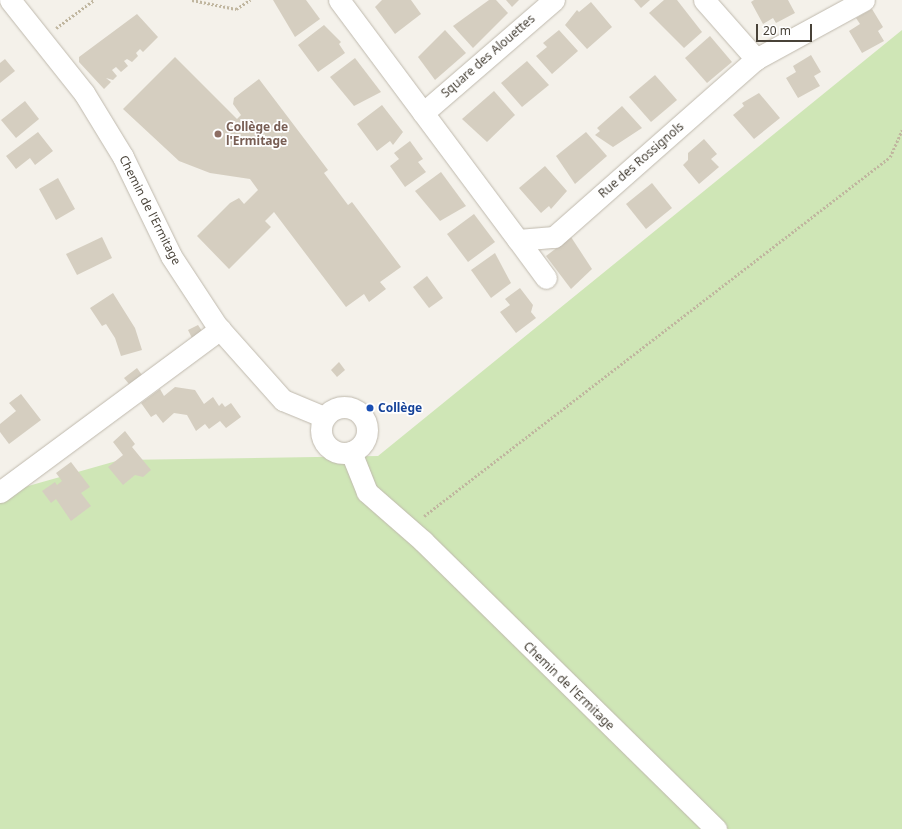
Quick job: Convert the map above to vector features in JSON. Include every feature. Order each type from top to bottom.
[{"type":"street","name":"Chemin de l'Ermitage","points":[[10,0],[84,93],[123,157],[171,256],[220,329],[283,400],[324,417]]},
{"type":"street","points":[[339,0],[546,278]]},
{"type":"street","name":"Square des Alouettes","points":[[423,113],[554,0]]},
{"type":"street","points":[[704,0],[756,59]]},
{"type":"street","name":"Rue des Rossignols","points":[[518,240],[554,237],[756,59],[864,0]]},
{"type":"street","points":[[0,492],[220,329]]},
{"type":"street","points":[[343,406],[363,417],[366,423],[365,440],[351,452],[337,452],[323,441],[320,426],[324,417],[343,406]]},
{"type":"street","name":"Chemin de l'Ermitage","points":[[351,452],[366,492],[415,535],[716,829]]},
{"type":"path","points":[[41,40],[94,0]]},
{"type":"path","points":[[192,0],[236,9],[250,0]]},
{"type":"path","points":[[415,535],[890,157],[902,130]]},
{"type":"green space","points":[[902,30],[902,829],[0,829],[0,494],[120,460],[378,456]]},
{"type":"building","points":[[273,0],[306,0],[320,19],[295,37]]},
{"type":"building","points":[[382,0],[411,0],[421,14],[395,34],[375,7]]},
{"type":"building","points":[[489,0],[496,0],[508,13],[473,48],[453,26]]},
{"type":"building","points":[[506,0],[519,0],[512,7]]},
{"type":"building","points":[[634,0],[650,0],[641,8]]},
{"type":"building","points":[[664,0],[677,0],[702,32],[684,48],[649,13]]},
{"type":"building","points":[[754,0],[788,0],[795,13],[776,23],[773,18],[763,24],[751,2]]},
{"type":"building","points":[[591,2],[612,27],[587,49],[565,25],[577,10],[579,12]]},
{"type":"building","points":[[872,9],[883,27],[878,31],[884,41],[862,53],[849,31],[860,24],[856,18]]},
{"type":"building","points":[[137,14],[158,37],[143,52],[140,49],[136,53],[138,56],[132,62],[127,59],[124,61],[128,66],[121,72],[116,67],[112,70],[117,76],[113,80],[106,78],[111,82],[104,89],[79,62],[79,57]]},
{"type":"building","points":[[324,25],[341,42],[339,44],[345,53],[318,72],[298,45]]},
{"type":"building","points":[[445,30],[466,53],[435,80],[418,57]]},
{"type":"building","points":[[559,30],[578,51],[552,74],[536,56],[547,47],[543,43]]},
{"type":"building","points":[[710,36],[732,62],[707,83],[685,58]]},
{"type":"building","points":[[811,55],[821,72],[814,76],[820,86],[798,98],[786,78],[796,72],[793,66]]},
{"type":"building","points":[[175,57],[237,119],[241,115],[233,104],[234,98],[259,79],[328,170],[324,173],[348,205],[352,202],[401,267],[380,282],[386,289],[369,302],[364,294],[346,307],[274,212],[265,221],[271,227],[229,269],[197,236],[230,203],[239,198],[244,204],[258,190],[250,179],[210,173],[179,161],[123,109]]},
{"type":"building","points":[[355,58],[381,92],[354,106],[330,77]]},
{"type":"building","points":[[5,59],[15,71],[0,83],[0,63]]},
{"type":"building","points":[[527,61],[549,85],[522,107],[501,83]]},
{"type":"building","points":[[655,75],[677,100],[651,122],[629,97]]},
{"type":"building","points":[[494,91],[515,115],[487,142],[462,119]]},
{"type":"building","points":[[759,93],[780,118],[754,139],[733,115],[744,106],[742,103]]},
{"type":"building","points":[[25,101],[39,119],[16,138],[1,120]]},
{"type":"building","points":[[382,105],[403,132],[393,145],[390,141],[377,151],[357,124]]},
{"type":"building","points":[[622,106],[642,128],[613,147],[595,135],[600,131],[597,128]]},
{"type":"building","points":[[38,132],[53,151],[35,165],[30,158],[16,169],[6,156]]},
{"type":"building","points":[[586,132],[607,156],[575,184],[556,156]]},
{"type":"building","points":[[704,139],[717,154],[711,159],[719,167],[699,184],[683,165],[688,160],[688,153]]},
{"type":"building","points":[[410,141],[423,159],[418,162],[426,172],[405,187],[390,166],[399,159],[394,153]]},
{"type":"building","points":[[545,166],[567,191],[551,209],[549,206],[541,213],[519,188]]},
{"type":"building","points":[[441,172],[466,206],[440,221],[415,191]]},
{"type":"building","points":[[58,178],[75,209],[56,220],[39,189]]},
{"type":"building","points":[[652,183],[672,208],[646,229],[626,204]]},
{"type":"building","points":[[474,214],[495,242],[468,262],[447,234]]},
{"type":"building","points":[[102,237],[112,258],[77,275],[66,254]]},
{"type":"building","points":[[571,237],[592,269],[571,289],[546,256]]},
{"type":"building","points":[[495,253],[511,283],[491,298],[471,270]]},
{"type":"building","points":[[427,276],[443,298],[429,308],[413,287]]},
{"type":"building","points":[[520,288],[533,305],[531,312],[536,318],[516,333],[500,312],[510,305],[505,299]]},
{"type":"building","points":[[113,293],[135,328],[142,350],[121,356],[115,338],[106,324],[102,326],[90,308]]},
{"type":"building","points":[[198,325],[202,331],[192,338],[188,330]]},
{"type":"building","points":[[339,362],[345,370],[337,377],[331,370]]},
{"type":"building","points":[[137,368],[142,375],[129,384],[124,378]]},
{"type":"building","points":[[175,387],[195,390],[204,404],[213,397],[219,406],[222,403],[225,407],[231,403],[241,417],[226,428],[220,421],[209,429],[205,424],[196,431],[187,415],[174,413],[163,423],[156,414],[151,417],[141,403],[160,389],[164,396]]},
{"type":"building","points":[[21,394],[41,420],[9,444],[0,432],[0,424],[16,411],[9,403]]},
{"type":"building","points":[[125,431],[135,444],[132,447],[151,470],[143,477],[135,475],[123,485],[108,467],[123,455],[113,442]]},
{"type":"building","points":[[71,462],[90,487],[81,493],[91,506],[71,521],[56,499],[51,503],[42,491],[55,482],[57,485],[62,481],[56,473]]},
{"type":"place","name":"Collège de l'Ermitage","points":[[218,134]]},
{"type":"place","name":"Collège","points":[[370,408]]}]
